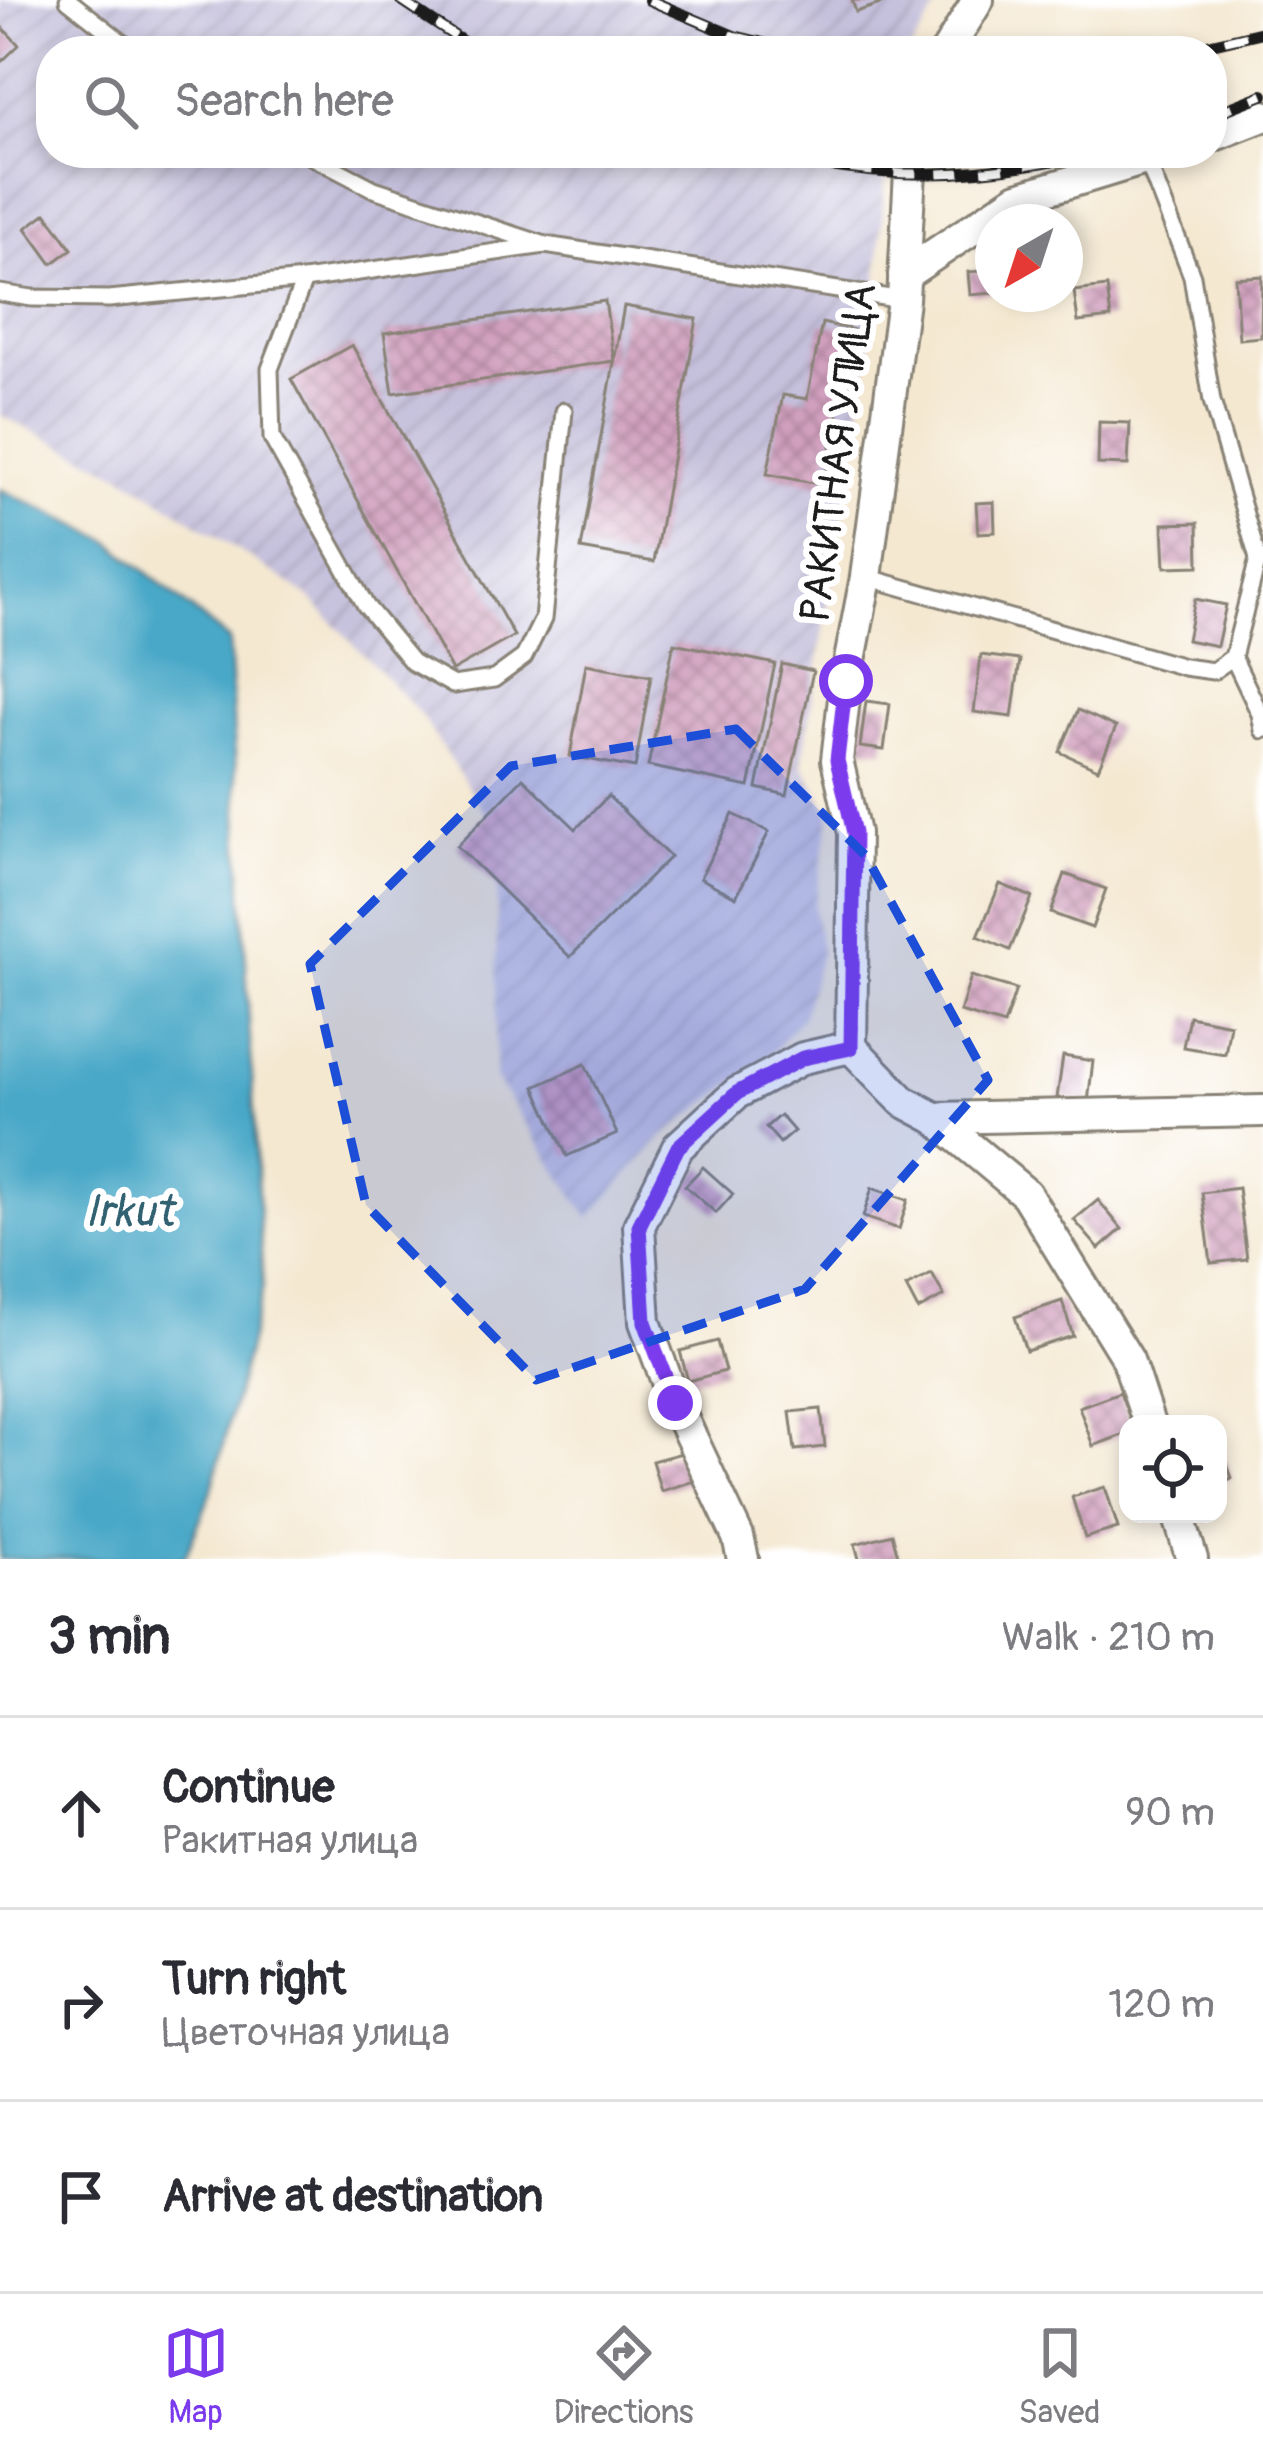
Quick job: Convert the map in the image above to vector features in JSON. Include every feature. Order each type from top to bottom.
[{"type":"street","points":[[956,36],[978,0]]},
{"type":"street","points":[[1227,130],[1263,116]]},
{"type":"street","name":"РАКИТНАЯ УЛИЦА","points":[[851,1048],[854,833],[837,760],[903,287],[910,168]]},
{"type":"street","points":[[903,287],[1018,198],[1114,168]]},
{"type":"street","points":[[743,1559],[645,1322],[639,1226],[678,1147],[737,1093],[803,1058],[851,1048],[903,1101],[935,1118],[1026,1194],[1128,1360],[1146,1415]]},
{"type":"street","points":[[935,1118],[1263,1111]]},
{"type":"street","points":[[1181,1523],[1192,1559]]},
{"type":"lane","points":[[68,0],[114,36]]},
{"type":"lane","points":[[334,168],[374,189],[545,245],[903,287]]},
{"type":"lane","points":[[1160,168],[1192,277],[1212,400],[1258,559],[1233,656],[1263,730]]},
{"type":"lane","points":[[0,292],[32,298],[109,298],[304,280],[545,245]]},
{"type":"lane","points":[[304,280],[270,369],[272,438],[366,606],[412,662],[453,686],[494,679],[524,657],[543,619],[564,411]]},
{"type":"lane","points":[[866,578],[1184,667],[1213,670],[1233,656]]},
{"type":"highlighted area","points":[[736,729],[866,856],[988,1080],[805,1289],[536,1380],[366,1205],[310,964],[511,766]]},
{"type":"shaded area","points":[[0,0],[942,0],[919,36],[36,36],[36,168],[886,168],[875,315],[802,763],[831,814],[814,908],[821,952],[803,1015],[773,1052],[661,1138],[589,1218],[495,1078],[498,833],[420,714],[308,596],[121,474],[0,415]]},
{"type":"water","name":"Irkut","points":[[0,489],[108,540],[229,640],[263,1288],[211,1493],[184,1559],[0,1559]]},
{"type":"building","points":[[852,0],[888,0],[889,1],[856,12]]},
{"type":"building","points":[[0,25],[19,45],[0,63]]},
{"type":"building","points":[[46,213],[72,249],[52,264],[26,228]]},
{"type":"building","points":[[975,271],[975,295],[970,295],[968,272]]},
{"type":"building","points":[[1262,276],[1261,337],[1239,339],[1235,278]]},
{"type":"building","points":[[1107,287],[1111,318],[1078,322],[1083,290]]},
{"type":"building","points":[[605,301],[614,361],[393,393],[384,333]]},
{"type":"building","points":[[624,306],[697,319],[654,562],[581,549]]},
{"type":"building","points":[[822,323],[854,330],[823,485],[767,474],[783,395],[807,399]]},
{"type":"building","points":[[352,345],[514,636],[452,671],[291,379]]},
{"type":"building","points":[[1099,422],[1130,423],[1128,465],[1098,464]]},
{"type":"building","points":[[994,502],[995,532],[978,533],[976,503]]},
{"type":"building","points":[[1198,523],[1199,566],[1165,567],[1163,524]]},
{"type":"building","points":[[1195,599],[1226,605],[1217,646],[1187,640]]},
{"type":"building","points":[[674,643],[775,664],[749,787],[648,766]]},
{"type":"building","points":[[981,655],[1020,660],[1012,717],[974,712]]},
{"type":"building","points":[[586,664],[651,676],[635,768],[570,756]]},
{"type":"building","points":[[782,664],[813,671],[787,795],[757,788]]},
{"type":"building","points":[[866,701],[890,704],[884,750],[860,747]]},
{"type":"building","points":[[1078,710],[1116,727],[1098,769],[1060,752]]},
{"type":"building","points":[[523,778],[576,829],[608,796],[670,857],[570,957],[457,846]]},
{"type":"building","points":[[733,814],[769,832],[736,897],[700,878]]},
{"type":"building","points":[[1065,874],[1106,889],[1092,928],[1051,913]]},
{"type":"building","points":[[1000,884],[1032,897],[1010,950],[978,936]]},
{"type":"building","points":[[971,976],[1016,989],[1004,1025],[960,1012]]},
{"type":"building","points":[[1189,1016],[1230,1024],[1225,1054],[1183,1047]]},
{"type":"building","points":[[1063,1056],[1093,1061],[1088,1102],[1057,1098]]},
{"type":"building","points":[[585,1064],[617,1134],[567,1156],[535,1087]]},
{"type":"building","points":[[780,1115],[794,1131],[780,1143],[766,1127]]},
{"type":"building","points":[[703,1167],[733,1194],[716,1213],[685,1186]]},
{"type":"building","points":[[872,1188],[908,1200],[899,1229],[863,1217]]},
{"type":"building","points":[[1238,1188],[1247,1259],[1211,1263],[1202,1193]]},
{"type":"building","points":[[1098,1200],[1122,1229],[1099,1249],[1074,1220]]},
{"type":"building","points":[[932,1274],[944,1296],[918,1310],[906,1287]]},
{"type":"building","points":[[1062,1301],[1073,1336],[1026,1351],[1015,1317]]},
{"type":"building","points":[[717,1341],[725,1371],[688,1381],[680,1351]]},
{"type":"building","points":[[1120,1392],[1129,1415],[1119,1415],[1119,1436],[1093,1446],[1079,1407]]},
{"type":"building","points":[[821,1409],[825,1447],[795,1450],[790,1412]]},
{"type":"building","points":[[689,1451],[697,1480],[661,1491],[652,1461]]},
{"type":"building","points":[[1105,1487],[1118,1528],[1085,1538],[1072,1497]]},
{"type":"building","points":[[892,1534],[899,1559],[859,1559],[855,1544]]},
{"type":"railway","points":[[400,0],[454,36]]},
{"type":"railway","points":[[649,0],[734,36]]},
{"type":"railway","points":[[1227,40],[1263,32]]},
{"type":"railway","points":[[1227,109],[1263,95]]},
{"type":"railway","points":[[843,168],[928,174],[1007,168]]},
{"type":"route","points":[[675,1403],[645,1322],[639,1226],[678,1147],[737,1093],[803,1058],[851,1048],[854,833],[837,760],[846,681]]}]
